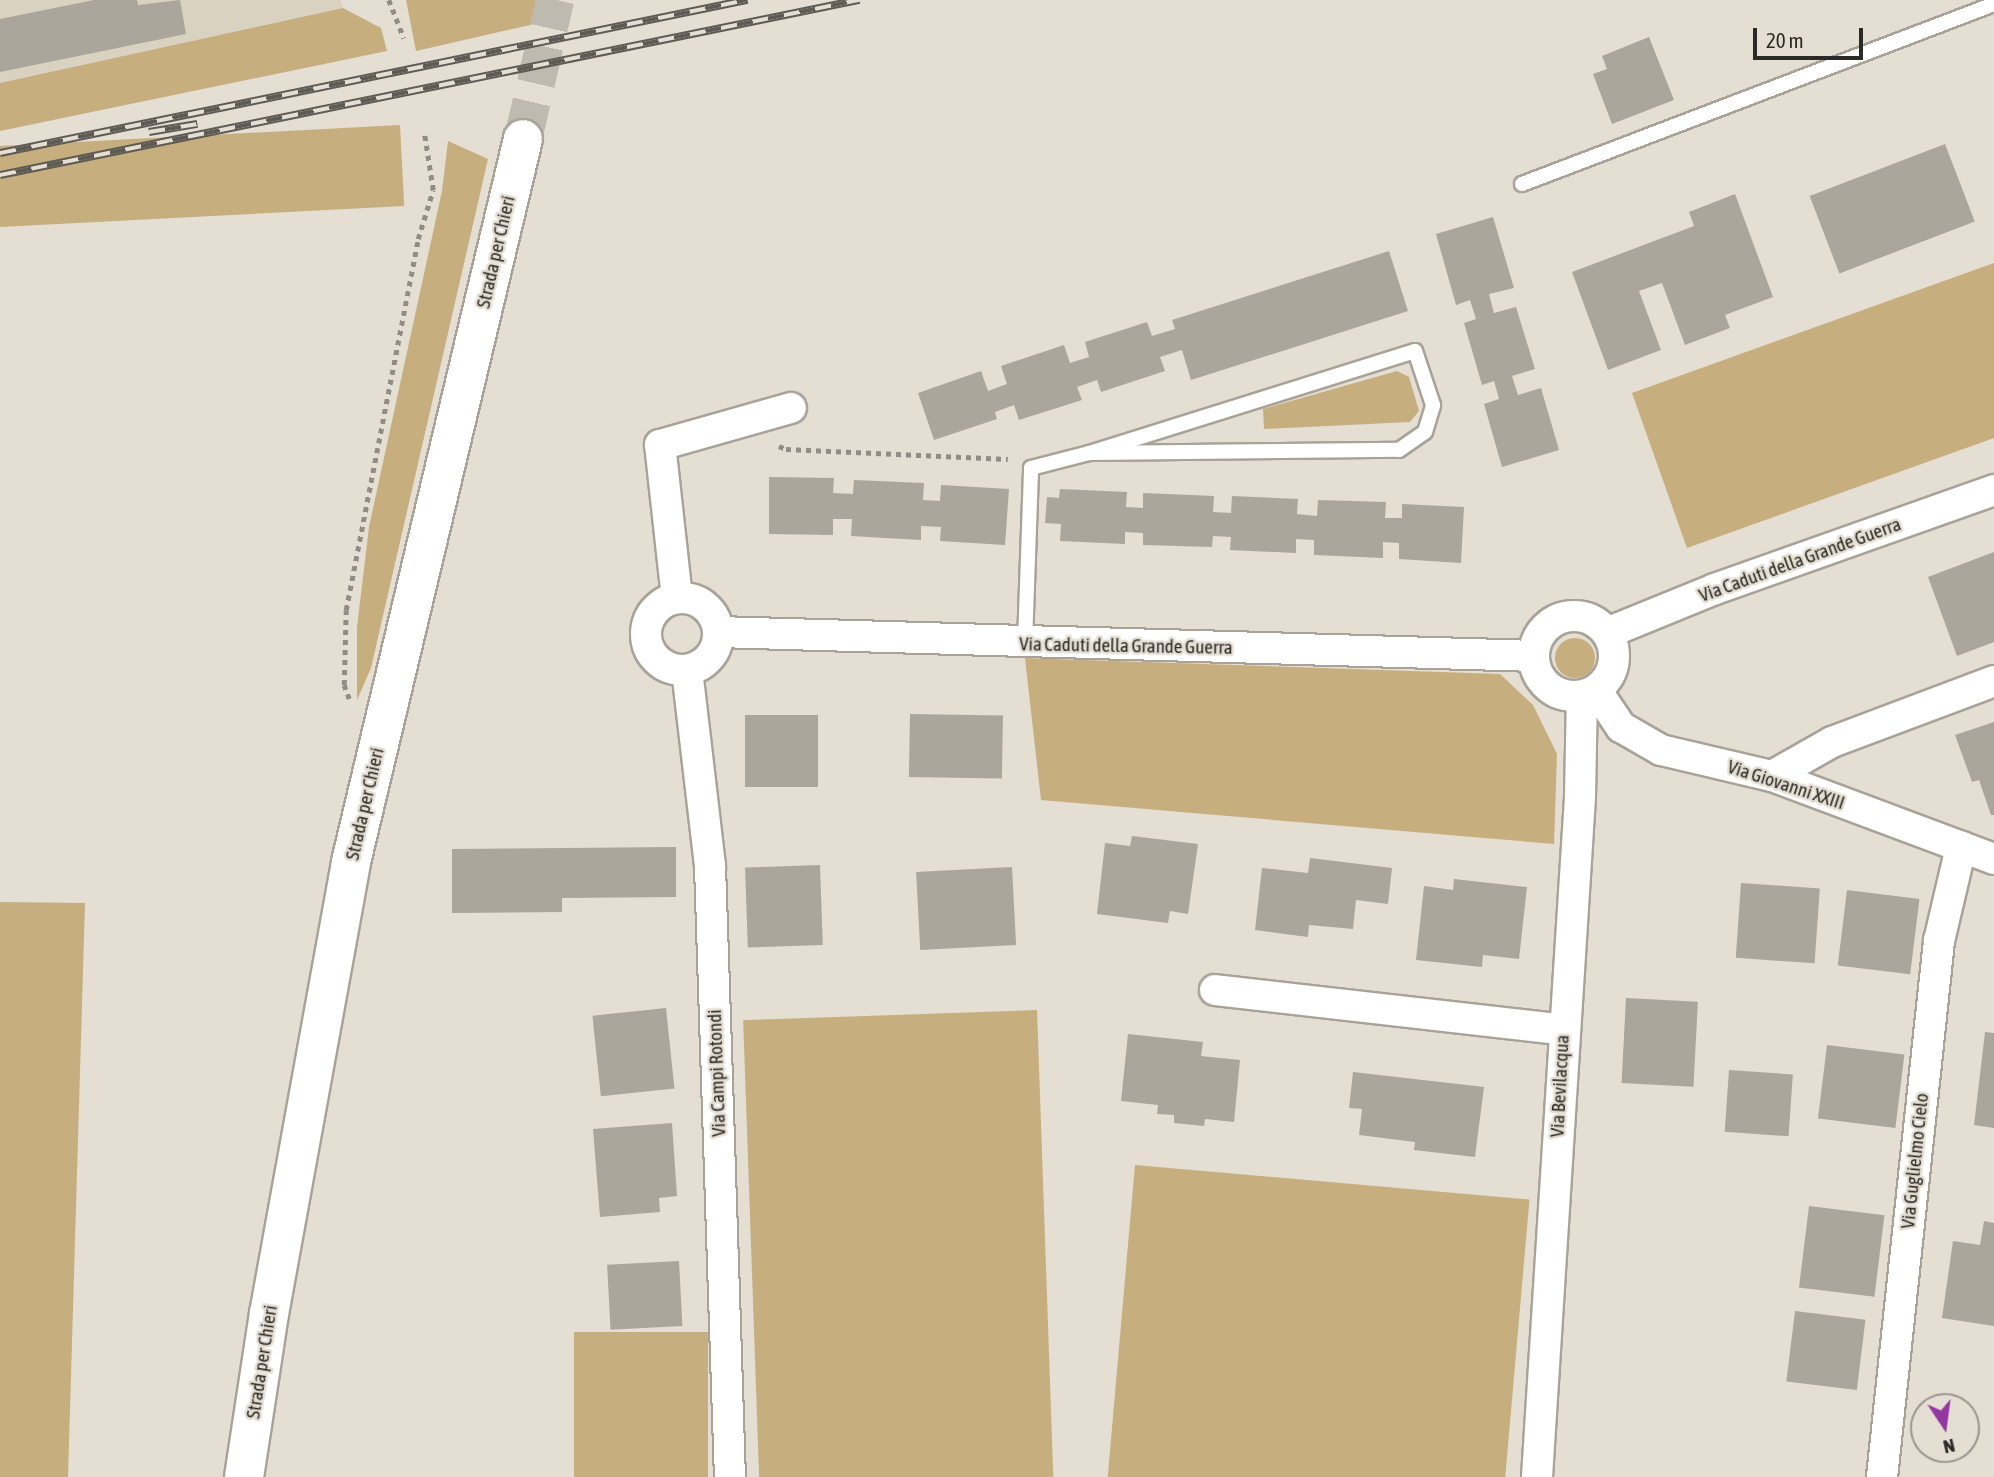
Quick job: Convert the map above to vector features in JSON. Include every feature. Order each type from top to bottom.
[{"type":"main road","name":"Strada per Chieri","points":[[244,1477],[269,1314],[351,862],[523,139]]},
{"type":"street","points":[[677,598],[660,445],[791,408]]},
{"type":"street","name":"Via Caduti della Grande Guerra","points":[[1607,633],[1715,589],[1994,490]]},
{"type":"street","points":[[677,598],[695,600],[706,606],[714,615],[718,632],[715,650],[708,659],[687,670],[664,666],[655,659],[645,637],[652,614],[660,604],[677,598]]},
{"type":"street","points":[[1562,618],[1587,618],[1607,633],[1614,653],[1614,664],[1604,683],[1589,693],[1558,694],[1548,687],[1535,667],[1534,656],[1541,632],[1562,618]]},
{"type":"street","name":"Via Caduti della Grande Guerra","points":[[718,632],[1534,656]]},
{"type":"street","name":"Via Campi Rotondi","points":[[687,670],[710,866],[730,1477]]},
{"type":"street","points":[[1772,776],[1832,742],[1994,681]]},
{"type":"street","name":"Via Giovanni XXIII","points":[[1589,693],[1621,727],[1661,750],[1772,776],[1994,859]]},
{"type":"street","name":"Via Bevilacqua","points":[[1537,1477],[1564,1030],[1589,693]]},
{"type":"street","name":"Via Guglielmo Cielo","points":[[1882,1477],[1939,941],[1961,847]]},
{"type":"street","points":[[1215,990],[1564,1030]]},
{"type":"lane","points":[[1522,184],[1994,4]]},
{"type":"lane","points":[[1025,643],[1031,468],[1089,453],[1415,351],[1433,405],[1425,432],[1399,450],[1089,453]]},
{"type":"path","points":[[389,0],[404,38]]},
{"type":"path","points":[[352,709],[344,685],[346,610],[418,239],[433,190],[425,132]]},
{"type":"path","points":[[733,425],[786,449],[1011,459],[1031,468]]},
{"type":"shaded area","points":[[0,0],[340,0],[343,8],[0,83]]},
{"type":"shaded area","points":[[406,0],[541,0],[539,23],[416,51]]},
{"type":"shaded area","points":[[343,8],[381,28],[387,51],[0,131],[0,83]]},
{"type":"shaded area","points":[[400,125],[404,206],[0,227],[0,146]]},
{"type":"shaded area","points":[[448,141],[488,159],[371,668],[357,700],[357,627],[369,527],[442,191]]},
{"type":"shaded area","points":[[1994,263],[1994,438],[1687,548],[1632,393]]},
{"type":"shaded area","points":[[1397,371],[1409,377],[1419,411],[1410,422],[1264,429],[1263,409]]},
{"type":"shaded area","points":[[1575,638],[1589,644],[1595,658],[1589,672],[1575,678],[1561,672],[1555,658],[1561,644]]},
{"type":"shaded area","points":[[1025,658],[1500,674],[1533,705],[1557,754],[1554,844],[1041,800]]},
{"type":"shaded area","points":[[0,902],[85,903],[68,1477],[0,1477]]},
{"type":"shaded area","points":[[1037,1010],[1053,1477],[759,1477],[743,1020]]},
{"type":"shaded area","points":[[1135,1165],[1529,1200],[1505,1477],[1108,1477]]},
{"type":"shaded area","points":[[574,1332],[708,1332],[708,1477],[574,1477]]},
{"type":"building","points":[[94,0],[137,0],[138,5],[180,0],[186,34],[0,72],[0,19]]},
{"type":"building","points":[[1649,37],[1674,100],[1612,124],[1593,74],[1607,69],[1602,56]]},
{"type":"building","points":[[1945,144],[1975,221],[1839,273],[1810,196]]},
{"type":"building","points":[[1735,194],[1773,297],[1725,315],[1730,328],[1685,345],[1662,283],[1639,291],[1661,350],[1608,370],[1572,272],[1694,226],[1689,212]]},
{"type":"building","points":[[1493,217],[1514,288],[1489,294],[1494,313],[1516,307],[1535,369],[1512,376],[1518,395],[1541,388],[1559,450],[1502,467],[1484,404],[1499,399],[1494,381],[1482,385],[1464,323],[1476,319],[1470,300],[1456,305],[1436,234]]},
{"type":"building","points":[[1389,251],[1408,311],[1191,380],[1182,350],[1160,357],[1165,371],[1101,392],[1097,380],[1077,387],[1082,400],[1019,420],[1014,405],[995,412],[997,419],[934,440],[918,393],[981,371],[988,391],[1007,384],[1001,366],[1064,345],[1070,363],[1089,357],[1085,342],[1147,322],[1152,336],[1175,329],[1172,320]]},
{"type":"building","points":[[769,477],[834,478],[833,493],[853,494],[854,480],[924,483],[923,500],[940,501],[941,485],[1009,489],[1005,545],[940,541],[941,527],[921,526],[921,540],[851,536],[852,519],[833,519],[833,535],[769,534]]},
{"type":"building","points":[[1060,489],[1127,492],[1126,507],[1143,508],[1143,493],[1214,496],[1213,512],[1231,513],[1232,496],[1298,499],[1297,514],[1317,516],[1318,500],[1386,502],[1385,518],[1402,518],[1402,504],[1464,507],[1461,563],[1399,559],[1399,543],[1383,542],[1383,558],[1314,555],[1314,540],[1296,539],[1296,553],[1230,550],[1231,537],[1213,536],[1212,547],[1143,545],[1143,533],[1125,532],[1125,544],[1060,541],[1061,524],[1045,523],[1047,497],[1059,498]]},
{"type":"building","points":[[1994,552],[1994,642],[1957,656],[1928,577]]},
{"type":"building","points":[[910,714],[1003,716],[1002,779],[909,777]]},
{"type":"building","points":[[745,715],[818,715],[818,787],[745,787]]},
{"type":"building","points":[[1994,722],[1994,815],[1991,815],[1979,780],[1972,782],[1955,735]]},
{"type":"building","points":[[1132,836],[1198,844],[1188,914],[1170,911],[1168,923],[1097,914],[1105,843],[1130,846]]},
{"type":"building","points":[[676,847],[676,897],[562,898],[562,912],[452,913],[452,849]]},
{"type":"building","points":[[1310,858],[1392,868],[1388,904],[1356,900],[1353,929],[1309,925],[1308,937],[1255,930],[1262,868],[1308,873]]},
{"type":"building","points":[[820,865],[823,945],[748,948],[745,868]]},
{"type":"building","points":[[1012,867],[1016,945],[920,950],[916,872]]},
{"type":"building","points":[[1454,879],[1527,887],[1519,959],[1483,955],[1482,967],[1416,960],[1424,886],[1453,890]]},
{"type":"building","points":[[1741,883],[1820,889],[1815,963],[1736,958]]},
{"type":"building","points":[[1847,890],[1919,899],[1910,974],[1838,965]]},
{"type":"building","points":[[1626,998],[1698,1002],[1693,1087],[1622,1083]]},
{"type":"building","points":[[666,1008],[674,1089],[601,1096],[592,1016]]},
{"type":"building","points":[[1985,1032],[1994,1033],[1994,1128],[1974,1125]]},
{"type":"building","points":[[1128,1034],[1203,1042],[1201,1056],[1240,1060],[1234,1122],[1205,1119],[1204,1126],[1174,1123],[1174,1115],[1157,1114],[1158,1105],[1121,1101]]},
{"type":"building","points":[[1827,1045],[1904,1055],[1895,1128],[1818,1118]]},
{"type":"building","points":[[1729,1070],[1793,1074],[1789,1136],[1725,1132]]},
{"type":"building","points":[[1353,1072],[1484,1087],[1475,1157],[1414,1150],[1415,1142],[1359,1135],[1362,1109],[1349,1108]]},
{"type":"building","points":[[672,1123],[677,1196],[659,1198],[660,1212],[600,1217],[593,1129]]},
{"type":"building","points":[[1809,1206],[1884,1215],[1874,1297],[1799,1287]]},
{"type":"building","points":[[1984,1221],[1994,1223],[1994,1326],[1942,1318],[1953,1241],[1980,1245]]},
{"type":"building","points":[[679,1261],[682,1326],[611,1330],[607,1265]]},
{"type":"building","points":[[1795,1311],[1865,1320],[1857,1390],[1786,1381]]},
{"type":"tunnel","points":[[523,139],[555,0]]},
{"type":"railway","points":[[0,153],[747,0]]},
{"type":"railway","points":[[0,175],[859,0]]},
{"type":"railway","points":[[149,132],[197,124]]}]
